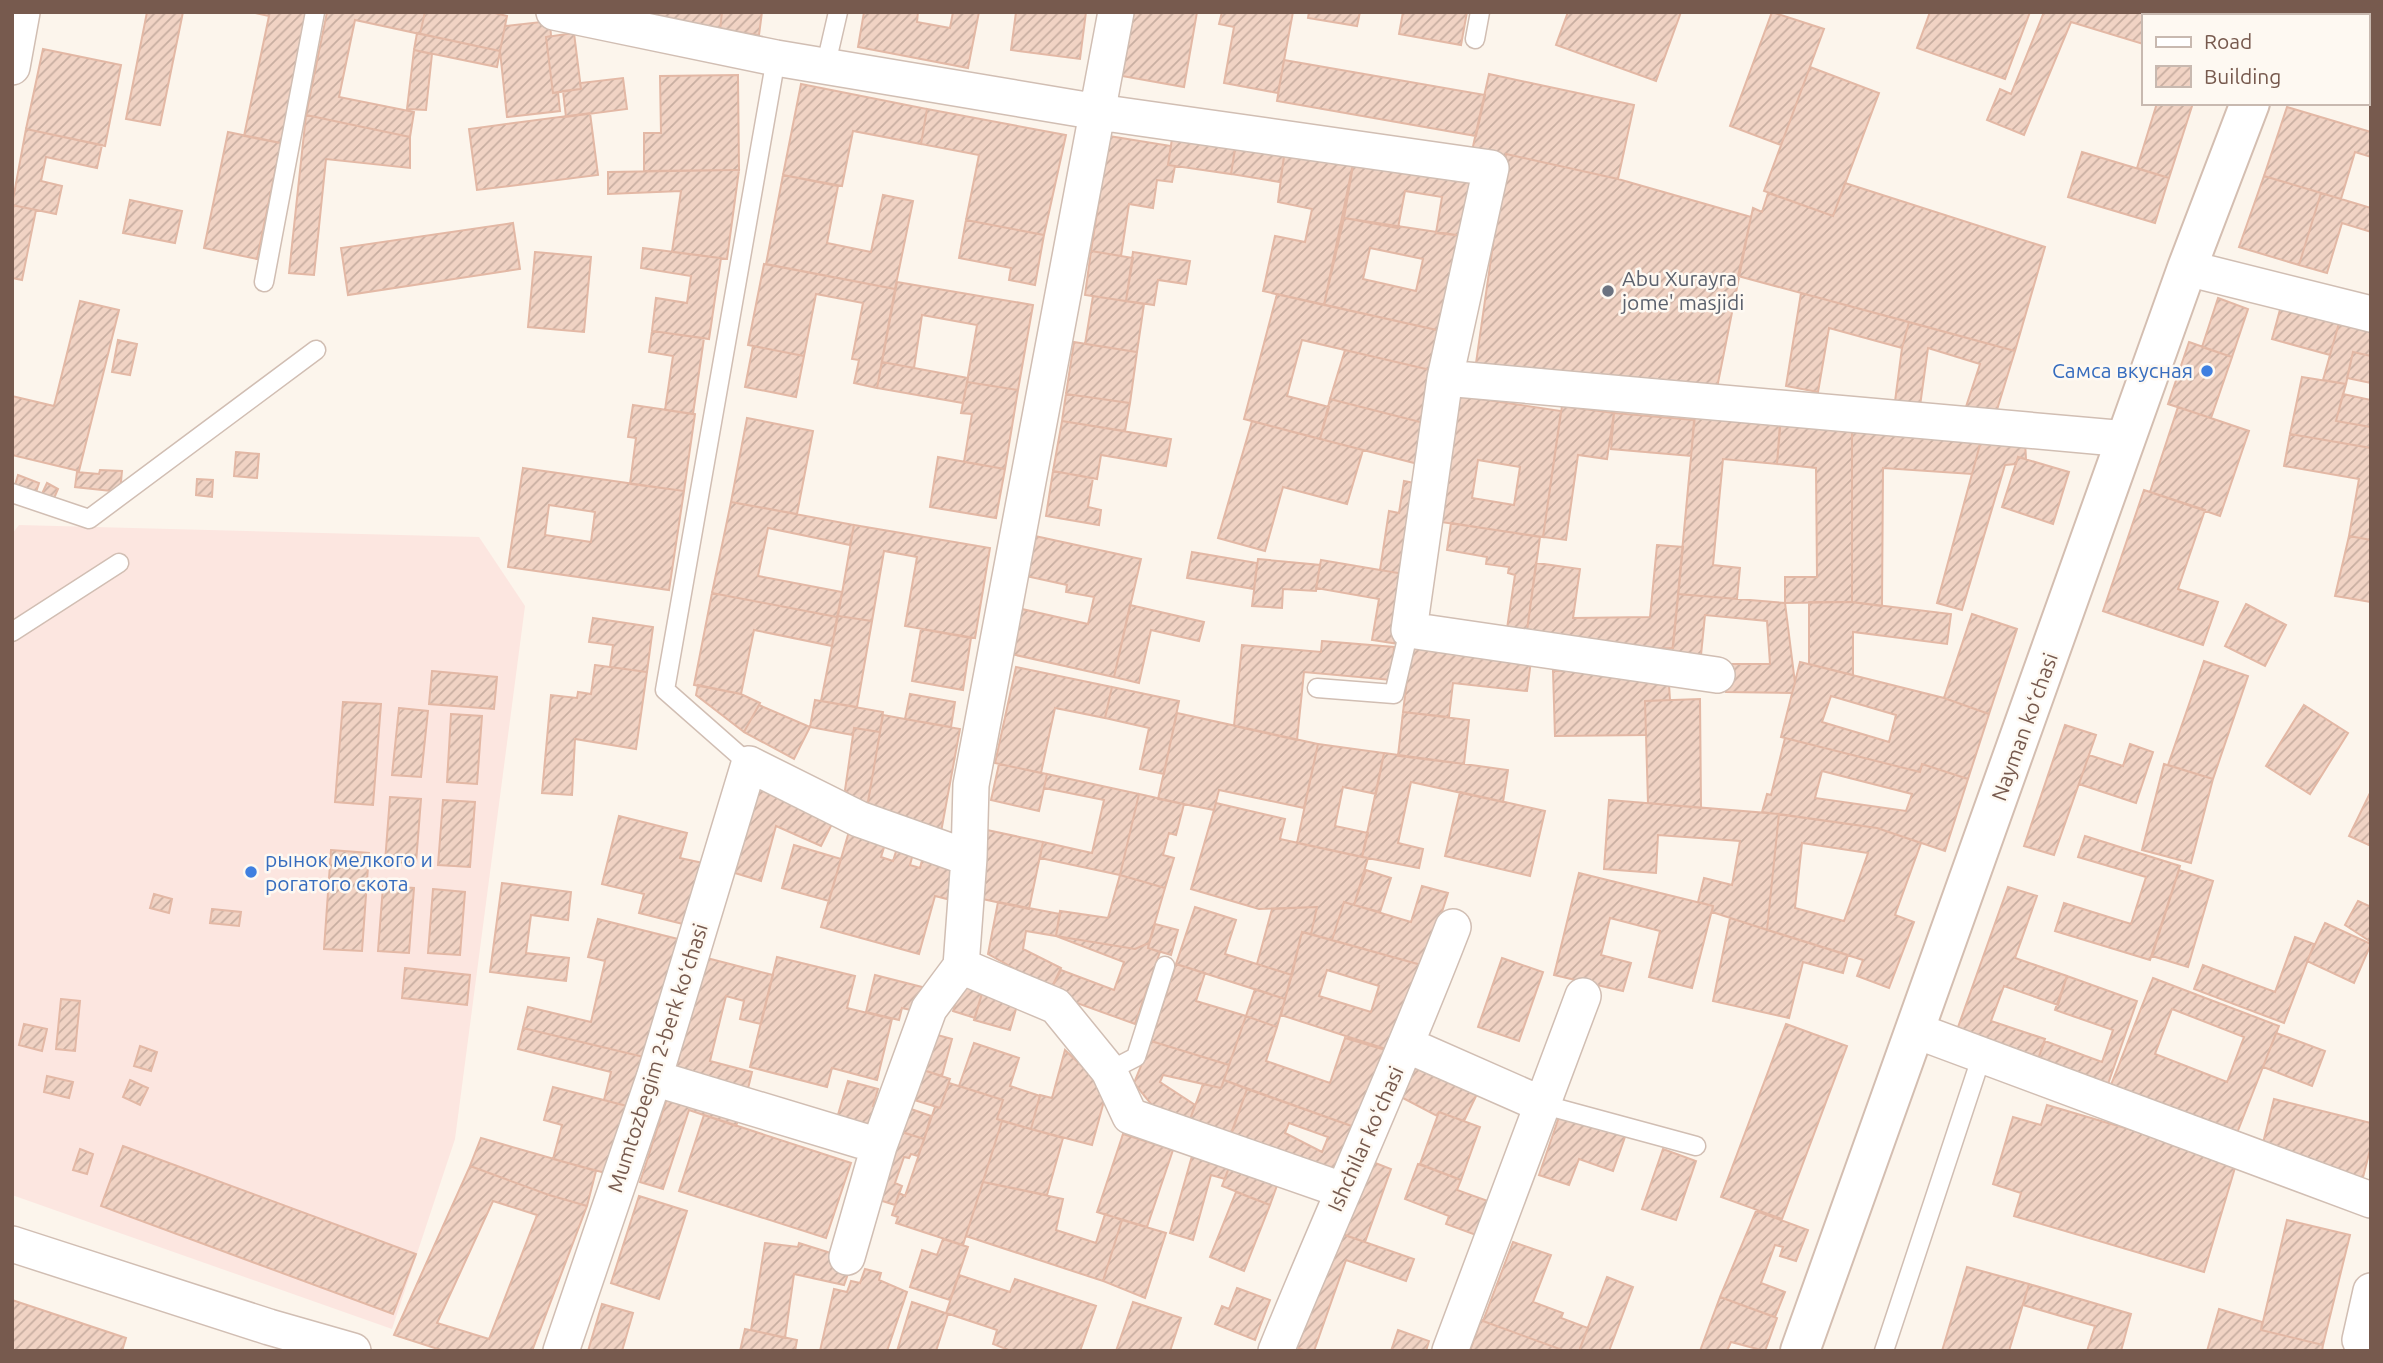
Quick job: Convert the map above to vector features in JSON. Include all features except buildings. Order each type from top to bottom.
[{"type":"main road","name":"Nayman koʻchasi","points":[[1800,1351],[1917,1031],[2187,268],[2249,105]]},
{"type":"street","points":[[12,67],[22,12]]},
{"type":"street","points":[[847,1257],[879,1146],[929,1009],[961,966],[971,785],[1116,12]]},
{"type":"street","points":[[576,14],[776,58],[826,64],[1098,112],[1491,168],[1445,378],[1409,630],[1717,675]]},
{"type":"street","points":[[2187,268],[2371,314]]},
{"type":"street","points":[[1445,378],[2127,439]]},
{"type":"street","points":[[749,764],[859,820],[969,858]]},
{"type":"street","name":"Mumtozbegim 2-berk koʻchasi","points":[[561,1351],[654,1078],[749,764]]},
{"type":"street","name":"Ishchilar koʻchasi","points":[[1276,1351],[1342,1190],[1408,1045],[1453,927]]},
{"type":"street","points":[[961,966],[1056,1006],[1109,1071],[1130,1116],[1342,1190]]},
{"type":"street","points":[[1450,1351],[1583,996]]},
{"type":"street","points":[[1917,1031],[2371,1200]]},
{"type":"street","points":[[1408,1045],[1541,1104]]},
{"type":"street","points":[[654,1078],[879,1146]]},
{"type":"street","points":[[12,1244],[281,1339],[354,1351]]},
{"type":"street","points":[[2367,1351],[2360,1340],[2371,1291]]},
{"type":"lane","points":[[264,282],[315,12]]},
{"type":"lane","points":[[826,64],[838,12]]},
{"type":"lane","points":[[1475,39],[1480,12]]},
{"type":"lane","points":[[749,764],[665,690],[776,58]]},
{"type":"lane","points":[[12,493],[89,519],[316,351]]},
{"type":"lane","points":[[12,632],[119,563]]},
{"type":"lane","points":[[1317,688],[1394,694],[1409,630]]},
{"type":"lane","points":[[1109,1071],[1136,1057],[1166,965]]},
{"type":"lane","points":[[1884,1351],[1982,1055]]},
{"type":"lane","points":[[1541,1104],[1696,1146]]},
{"type":"shaded area","name":"рынок мелкого и рогатого скота","points":[[19,525],[479,537],[525,606],[455,1139],[392,1329],[12,1195],[12,534]]},
{"type":"place","name":"Abu Xurayra jome' masjidi","points":[[1608,291]]},
{"type":"place","name":"Самса вкусная","points":[[2207,371]]},
{"type":"place","name":"рынок мелкого и рогатого скота","points":[[251,872]]}]
